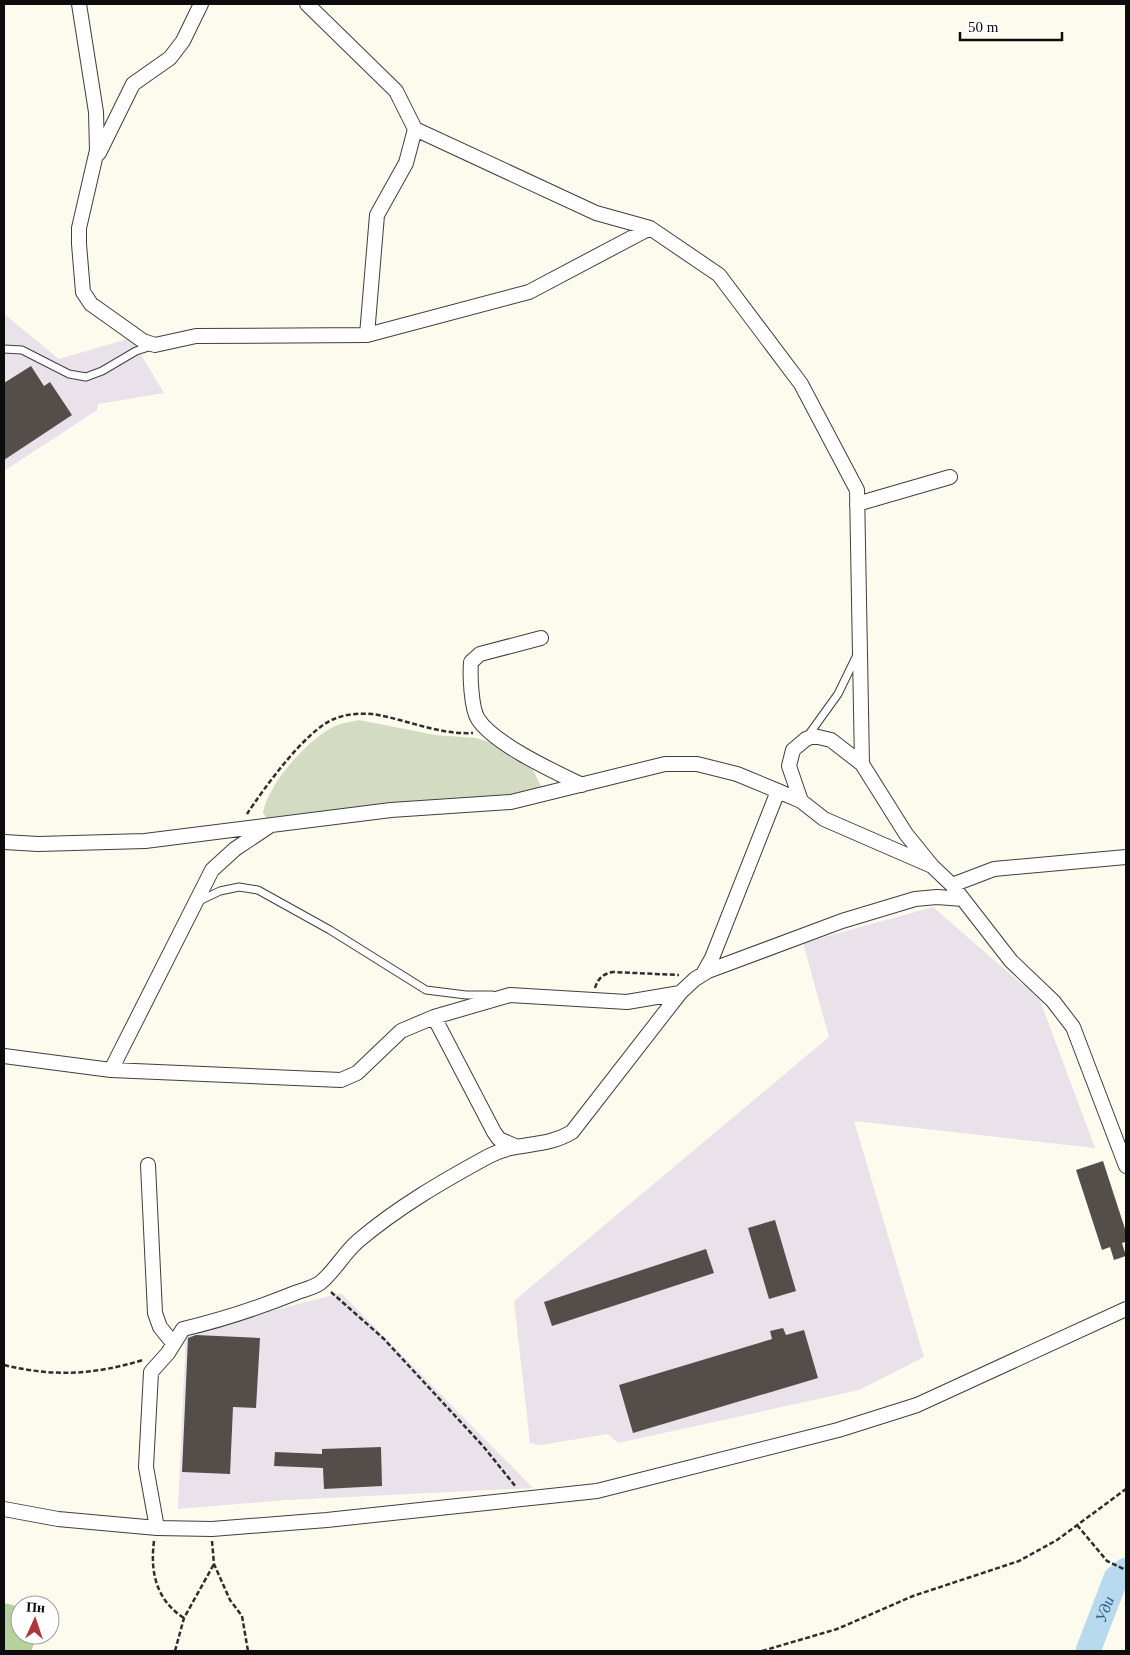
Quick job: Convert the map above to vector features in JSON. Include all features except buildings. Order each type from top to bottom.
[{"type":"street","points":[[80,4],[96,112],[97,150],[80,228],[79,244],[84,292],[91,304],[143,341],[155,345],[196,336],[367,335],[529,292],[650,228]]},
{"type":"street","points":[[94,163],[133,84],[170,58],[183,41],[201,4]]},
{"type":"street","points":[[307,4],[396,91],[415,129],[596,212],[650,228],[719,275],[801,384],[857,490],[862,764]]},
{"type":"street","points":[[367,335],[377,216],[406,163],[415,129]]},
{"type":"street","points":[[857,504],[950,477]]},
{"type":"street","points":[[541,638],[480,654],[471,662],[470,677],[477,718],[487,730],[533,761],[582,785]]},
{"type":"street","points":[[802,802],[789,766],[793,750],[806,739],[814,736],[831,740],[862,764],[906,834],[932,866],[952,885],[1011,961],[1053,1001],[1073,1027],[1126,1166]]},
{"type":"street","points":[[4,842],[38,844],[145,841],[391,810],[511,802],[665,764],[697,764],[737,774],[778,791],[802,802],[824,819],[932,866]]},
{"type":"street","points":[[704,973],[712,958],[778,791]]},
{"type":"street","points":[[111,1070],[212,870],[235,849],[273,824]]},
{"type":"street","points":[[952,885],[994,869],[1126,857]]},
{"type":"street","points":[[156,1528],[146,1467],[150,1372],[170,1348],[183,1328],[220,1320],[319,1283],[346,1252],[393,1213],[491,1154],[514,1146],[549,1143],[572,1132],[680,993],[704,973],[842,921],[906,902],[937,897],[963,899]]},
{"type":"street","points":[[4,1056],[111,1070],[341,1080],[357,1073],[401,1031],[434,1017],[510,995],[592,1002],[628,1002],[680,993]]},
{"type":"street","points":[[434,1017],[494,1132],[499,1138],[514,1146]]},
{"type":"street","points":[[148,1165],[155,1313],[170,1348]]},
{"type":"street","points":[[4,1509],[58,1519],[156,1528],[212,1529],[327,1520],[596,1491],[847,1427],[916,1405],[1126,1309]]},
{"type":"lane","points":[[4,349],[22,350],[69,374],[86,377],[102,371],[136,351],[155,345]]},
{"type":"lane","points":[[806,739],[838,694],[860,647]]},
{"type":"lane","points":[[193,905],[220,890],[239,887],[258,890],[330,930],[426,990],[466,995],[510,995]]},
{"type":"path","points":[[236,830],[283,766],[317,730],[334,719],[353,714],[371,714],[434,730],[472,734],[487,730]]},
{"type":"path","points":[[592,1002],[596,985],[606,973],[626,971],[680,975],[704,973]]},
{"type":"path","points":[[319,1283],[384,1339],[484,1446],[526,1500]]},
{"type":"path","points":[[4,1365],[46,1374],[85,1373],[170,1348]]},
{"type":"path","points":[[762,1651],[837,1630],[913,1596],[1019,1561],[1057,1540],[1126,1489]]},
{"type":"path","points":[[1077,1525],[1108,1561],[1126,1570]]},
{"type":"path","points":[[156,1528],[151,1563],[159,1590],[172,1610],[184,1618]]},
{"type":"path","points":[[212,1529],[214,1564],[230,1600],[242,1616],[248,1651]]},
{"type":"path","points":[[174,1651],[184,1618],[214,1564]]},
{"type":"shaded area","points":[[4,314],[59,359],[131,338],[164,393],[98,404],[97,410],[4,471]]},
{"type":"shaded area","points":[[933,907],[1017,980],[1038,995],[1095,1148],[854,1121],[924,1357],[859,1390],[618,1443],[608,1434],[540,1445],[530,1443],[514,1301],[829,1037],[803,943]]},
{"type":"shaded area","points":[[341,1293],[533,1488],[287,1500],[178,1509],[186,1333]]},
{"type":"green space","points":[[359,720],[435,735],[476,738],[492,743],[533,770],[541,786],[537,795],[267,820],[263,812],[267,800],[281,776],[300,753],[311,742],[333,727]]},
{"type":"green space","points":[[4,1603],[10,1604],[10,1645],[34,1645],[31,1651],[4,1651]]},
{"type":"waterway","name":"Уди","points":[[1088,1651],[1116,1578],[1126,1570]]}]
